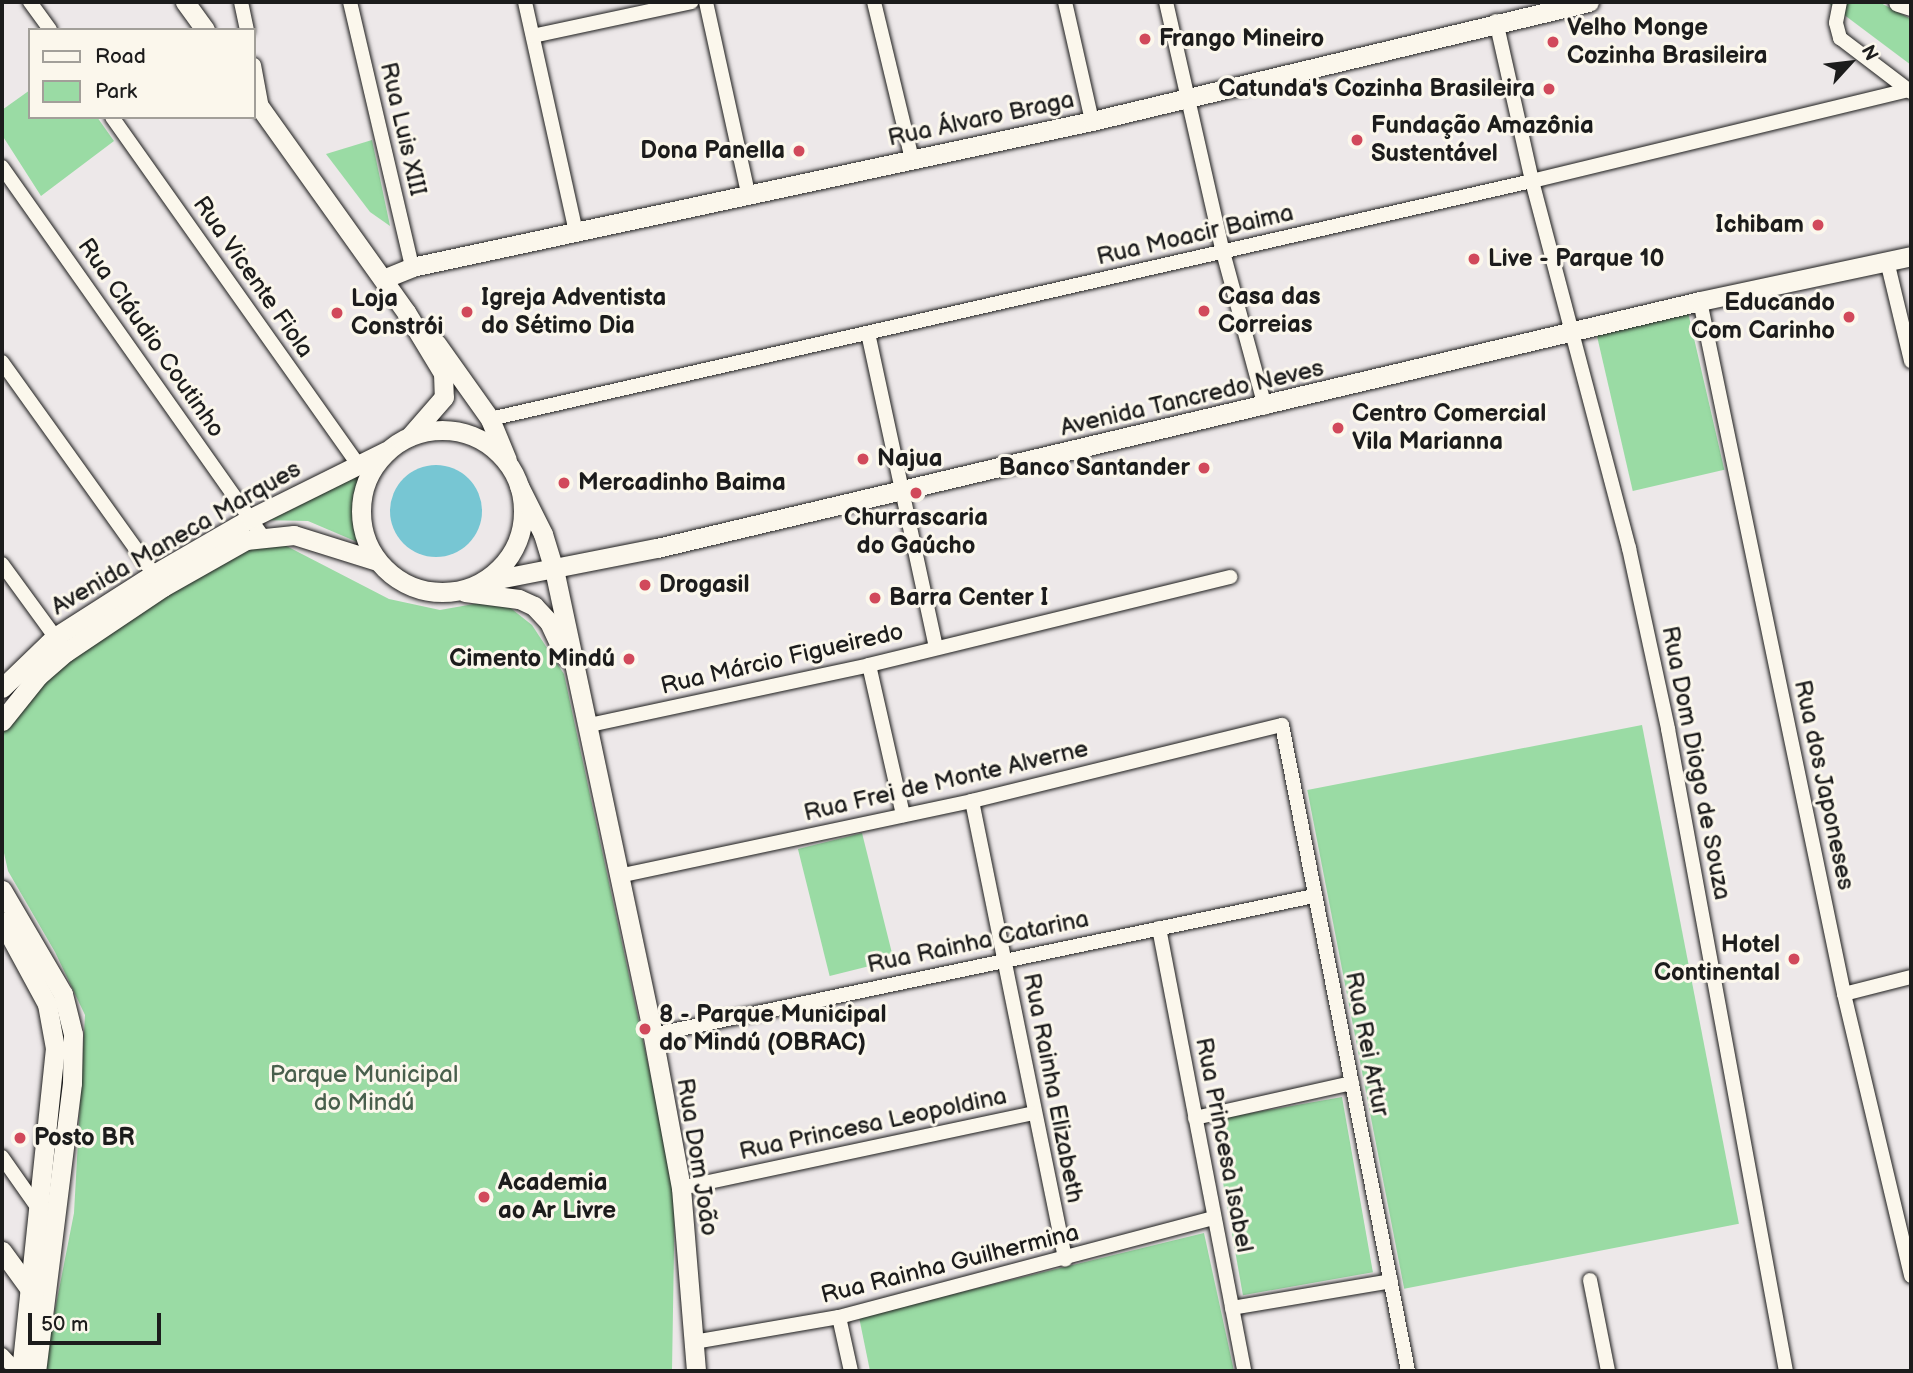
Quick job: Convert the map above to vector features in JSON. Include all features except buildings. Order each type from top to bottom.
[{"type":"main road","points":[[187,2],[204,28]]},
{"type":"main road","name":"Rua Álvaro Braga","points":[[383,279],[412,267],[1092,121],[1496,21],[1589,2]]},
{"type":"main road","points":[[1898,2],[1911,6]]},
{"type":"main road","points":[[258,106],[406,312],[445,384],[439,405],[410,436],[388,450],[370,474],[360,503],[367,543],[377,561],[405,584],[439,593],[457,592],[483,582],[509,557],[518,540],[522,522],[515,477],[499,453],[466,433],[447,430],[410,436]]},
{"type":"main road","name":"Avenida Tancredo Neves","points":[[483,582],[554,569],[903,490],[1265,407],[1700,301],[1911,256]]},
{"type":"main road","name":"Rua Dom João","points":[[406,312],[458,369],[491,419],[554,569],[590,725],[681,1188],[696,1371]]},
{"type":"main road","name":"Avenida Maneca Marques","points":[[2,688],[61,645],[251,518],[357,463],[388,450]]},
{"type":"main road","name":"Avenida Maneca Marques","points":[[158,580],[229,547],[262,536],[313,539],[377,561]]},
{"type":"main road","name":"Rua Dom João","points":[[457,592],[519,599],[534,606],[559,639],[585,705]]},
{"type":"main road","name":"Avenida Maneca Marques","points":[[2,721],[61,645]]},
{"type":"main road","points":[[2,890],[52,972],[70,1013],[72,1083],[48,1214],[38,1299],[36,1371]]},
{"type":"main road","points":[[2,921],[47,1004],[55,1048],[48,1214]]},
{"type":"main road","points":[[2,1251],[38,1299]]},
{"type":"main road","points":[[19,1371],[38,1299]]},
{"type":"street","points":[[30,2],[49,28]]},
{"type":"street","points":[[241,2],[247,28]]},
{"type":"street","name":"Rua Luis XIII","points":[[350,2],[412,267]]},
{"type":"street","points":[[526,2],[576,232]]},
{"type":"street","points":[[533,36],[691,2]]},
{"type":"street","points":[[706,2],[748,193]]},
{"type":"street","points":[[874,2],[912,159]]},
{"type":"street","points":[[1065,2],[1092,121]]},
{"type":"street","points":[[1166,2],[1223,252],[1265,407]]},
{"type":"street","points":[[1840,2],[1836,23],[1840,38],[1910,91]]},
{"type":"street","name":"Rua Dom Diogo de Souza","points":[[1496,21],[1532,181],[1629,548],[1668,729],[1786,1371]]},
{"type":"street","points":[[256,86],[258,106]]},
{"type":"street","name":"Rua Moacir Baima","points":[[491,419],[1532,181],[1910,91]]},
{"type":"street","name":"Rua Vicente Fiola","points":[[113,119],[357,463]]},
{"type":"street","name":"Rua Cláudio Coutinho","points":[[2,167],[262,536]]},
{"type":"street","points":[[1887,261],[1911,361]]},
{"type":"street","name":"Rua dos Japoneses","points":[[1700,301],[1844,994],[1911,1276]]},
{"type":"street","points":[[868,333],[936,647]]},
{"type":"street","points":[[2,362],[158,580]]},
{"type":"street","points":[[2,564],[61,645]]},
{"type":"street","name":"Rua Márcio Figueiredo","points":[[590,725],[869,664],[1230,577]]},
{"type":"street","points":[[869,664],[904,815]]},
{"type":"street","name":"Rua Frei de Monte Alverne","points":[[619,876],[972,801],[1282,725]]},
{"type":"street","name":"Rua Rei Artur","points":[[1282,725],[1408,1371]]},
{"type":"street","name":"Rua Rainha Elizabeth","points":[[972,801],[1065,1259]]},
{"type":"street","name":"Rua Rainha Catarina","points":[[652,1035],[1314,896]]},
{"type":"street","name":"Rua Princesa Isabel","points":[[1159,928],[1244,1371]]},
{"type":"street","points":[[2,942],[47,1004],[70,1013]]},
{"type":"street","points":[[1844,994],[1911,977]]},
{"type":"street","points":[[1195,1118],[1352,1083]]},
{"type":"street","name":"Rua Princesa Leopoldina","points":[[681,1188],[1034,1113]]},
{"type":"street","points":[[2,1157],[48,1214]]},
{"type":"street","name":"Rua Rainha Guilhermina","points":[[694,1342],[839,1317],[1214,1218]]},
{"type":"street","points":[[1590,1280],[1608,1371]]},
{"type":"street","points":[[1232,1308],[1391,1281]]},
{"type":"street","points":[[839,1317],[851,1371]]},
{"type":"street","points":[[2,1355],[19,1371]]},
{"type":"green space","points":[[1827,2],[1879,2],[1911,19],[1911,65]]},
{"type":"green space","points":[[28,91],[28,119],[98,119],[114,141],[41,196],[2,135],[2,110]]},
{"type":"green space","points":[[372,140],[390,226],[370,212],[326,154]]},
{"type":"green space","points":[[1687,308],[1724,470],[1633,491],[1595,329]]},
{"type":"green space","points":[[368,462],[353,495],[362,544],[308,521],[260,520]]},
{"type":"green space","name":"Parque Municipal do Mindú","points":[[269,537],[389,599],[440,610],[485,602],[508,606],[532,625],[564,674],[675,1189],[672,1371],[43,1371],[74,1213],[85,1015],[55,952],[8,871],[2,844],[2,733],[22,697],[171,583]]},
{"type":"green space","points":[[1642,725],[1739,1224],[1404,1289],[1307,790]]},
{"type":"green space","points":[[862,833],[894,960],[830,976],[798,849]]},
{"type":"green space","points":[[1342,1097],[1373,1272],[1243,1295],[1212,1120]]},
{"type":"green space","points":[[1204,1233],[1234,1371],[870,1371],[859,1317]]},
{"type":"water","points":[[436,465],[454,468],[469,478],[479,493],[482,511],[479,529],[469,544],[454,554],[436,557],[418,554],[403,544],[393,529],[390,511],[393,493],[403,478],[418,468]]},
{"type":"place","name":"Frango Mineiro","points":[[1145,39]]},
{"type":"place","name":"Velho Monge Cozinha Brasileira","points":[[1553,42]]},
{"type":"place","name":"Catunda's Cozinha Brasileira","points":[[1549,89]]},
{"type":"place","name":"Fundação Amazônia Sustentável","points":[[1357,140]]},
{"type":"place","name":"Dona Panella","points":[[799,151]]},
{"type":"place","name":"Ichibam","points":[[1818,225]]},
{"type":"place","name":"Live - Parque 10","points":[[1474,259]]},
{"type":"place","name":"Casa das Correias","points":[[1204,311]]},
{"type":"place","name":"Igreja Adventista do Sétimo Dia","points":[[467,312]]},
{"type":"place","name":"Loja Constrói","points":[[337,313]]},
{"type":"place","name":"Educando Com Carinho","points":[[1849,317]]},
{"type":"place","name":"Centro Comercial Vila Marianna","points":[[1338,428]]},
{"type":"place","name":"Najua","points":[[863,459]]},
{"type":"place","name":"Banco Santander","points":[[1204,468]]},
{"type":"place","name":"Mercadinho Baima","points":[[564,483]]},
{"type":"place","name":"Churrascaria do Gaúcho","points":[[916,493]]},
{"type":"place","name":"Drogasil","points":[[645,585]]},
{"type":"place","name":"Barra Center I","points":[[875,598]]},
{"type":"place","name":"Cimento Mindú","points":[[629,659]]},
{"type":"place","name":"Hotel Continental","points":[[1794,959]]},
{"type":"place","name":"8 - Parque Municipal do Mindú (OBRAC)","points":[[645,1029]]},
{"type":"place","name":"Posto BR","points":[[20,1138]]},
{"type":"place","name":"Academia ao Ar Livre","points":[[484,1197]]}]
